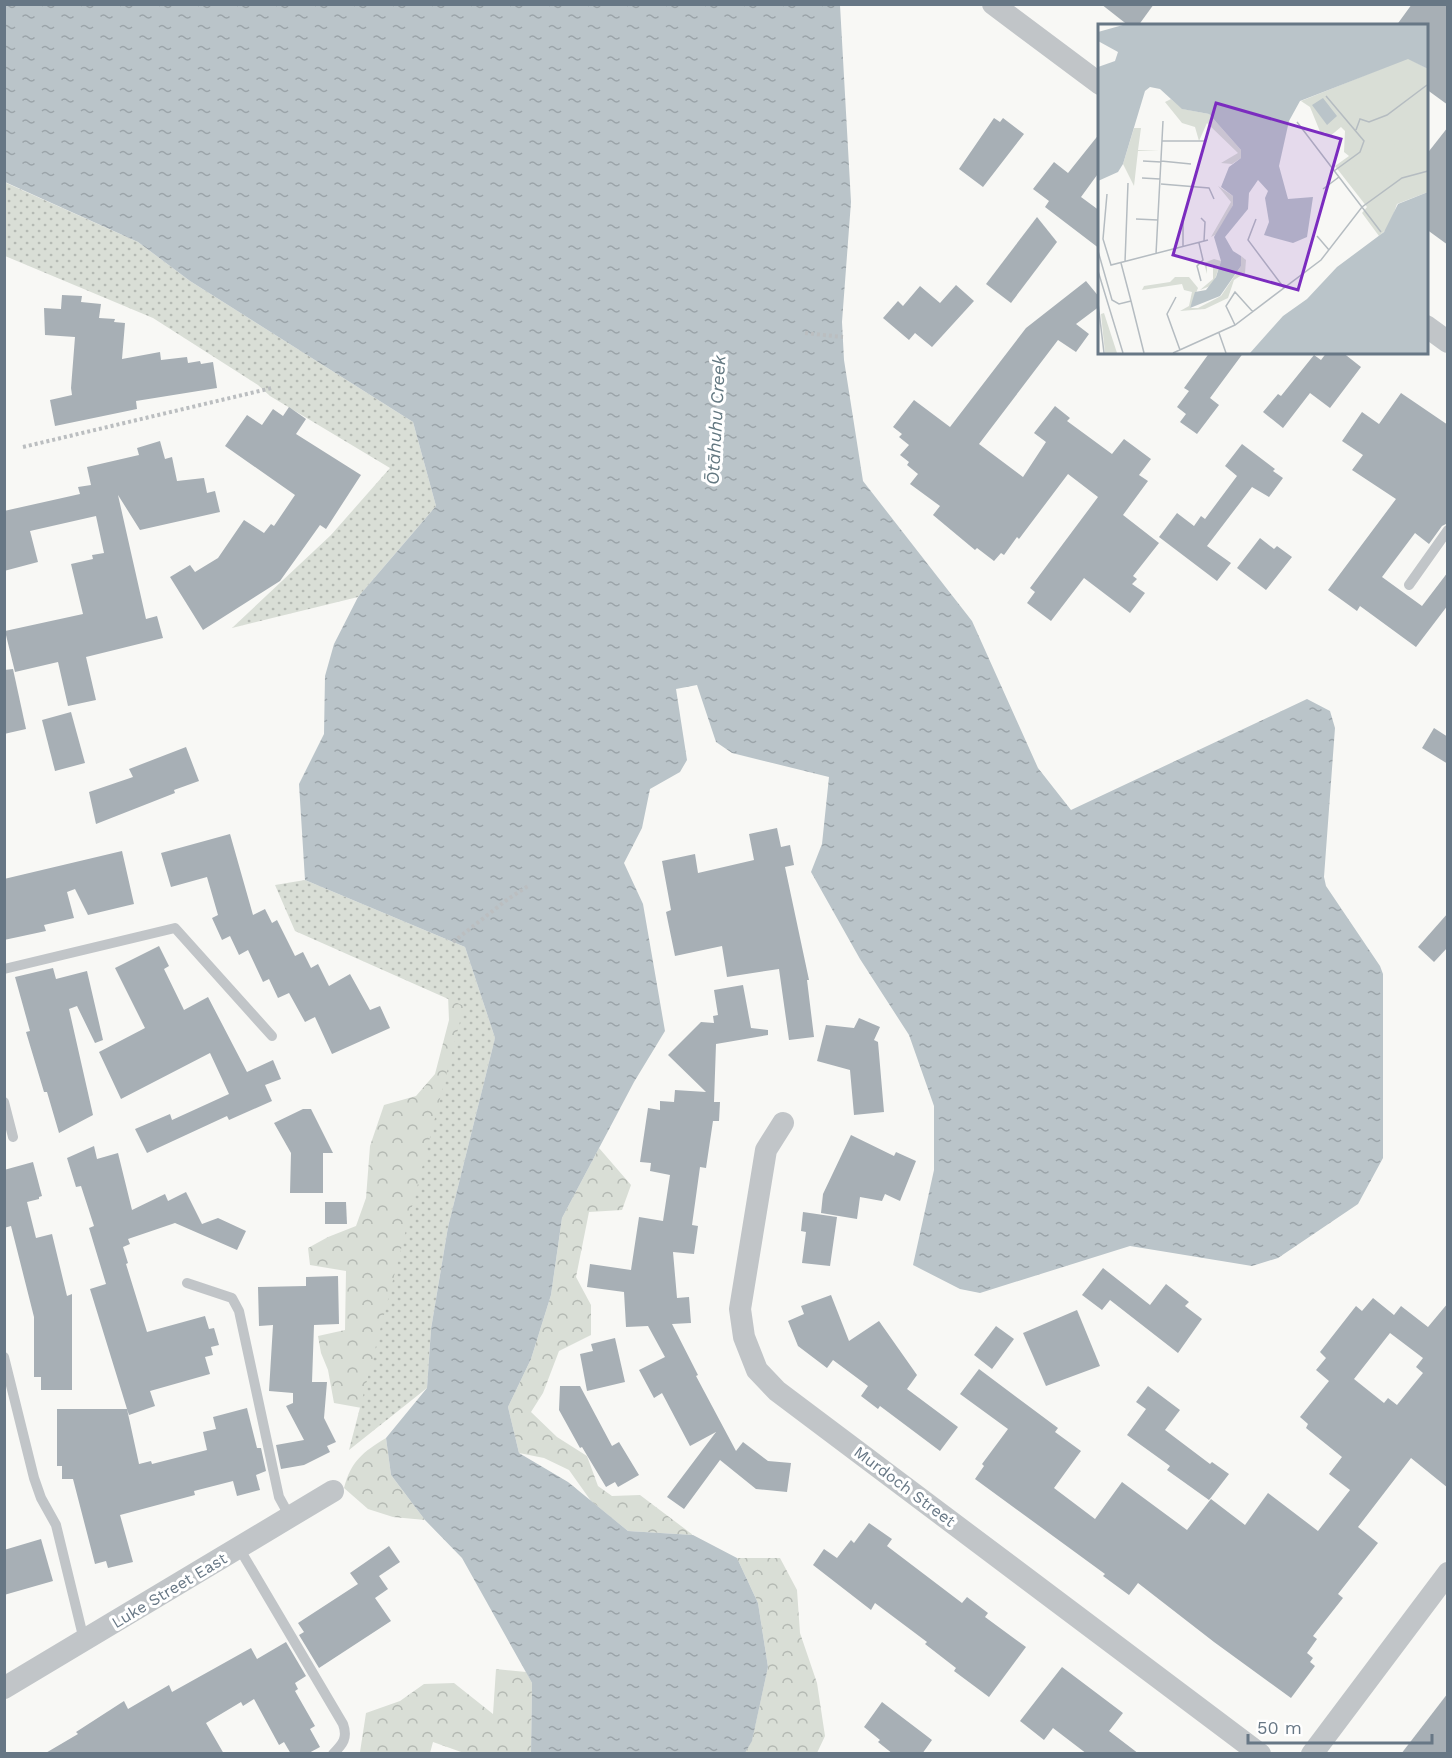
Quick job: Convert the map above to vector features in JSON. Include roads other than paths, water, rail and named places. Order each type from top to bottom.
[{"type":"street","points":[[993,4],[1098,83]]},
{"type":"street","points":[[1428,327],[1448,342]]},
{"type":"street","name":"Murdoch Street","points":[[783,1123],[766,1150],[740,1310],[744,1338],[757,1370],[777,1391],[1260,1754]]},
{"type":"street","name":"Luke Street East","points":[[4,1688],[333,1491]]},
{"type":"street","points":[[1312,1754],[1448,1573]]},
{"type":"lane","points":[[1409,585],[1448,530]]},
{"type":"lane","points":[[4,969],[175,928],[272,1036]]},
{"type":"lane","points":[[4,1102],[13,1137]]},
{"type":"lane","points":[[187,1283],[232,1298],[239,1311],[279,1497],[290,1517]]},
{"type":"lane","points":[[4,1356],[34,1478],[41,1498],[56,1525],[84,1640]]},
{"type":"lane","points":[[239,1548],[343,1724],[344,1743],[333,1754]]},
{"type":"water","name":"Ōtāhuhu Creek","points":[[5,4],[840,5],[851,202],[842,322],[844,360],[863,481],[972,621],[1038,768],[1071,810],[1307,699],[1330,711],[1335,728],[1324,877],[1326,886],[1380,966],[1383,974],[1383,1158],[1358,1204],[1278,1258],[1252,1266],[1130,1246],[980,1293],[960,1289],[913,1265],[934,1170],[934,1106],[909,1035],[860,959],[811,872],[822,844],[829,777],[732,753],[716,742],[697,685],[676,689],[687,760],[680,772],[650,789],[642,828],[624,863],[643,904],[665,1031],[634,1082],[562,1218],[551,1295],[531,1359],[508,1407],[519,1453],[568,1482],[628,1531],[693,1535],[737,1558],[758,1603],[768,1667],[752,1741],[745,1753],[531,1753],[532,1683],[462,1558],[425,1520],[391,1475],[386,1438],[427,1388],[431,1329],[448,1227],[495,1038],[465,947],[305,880],[299,784],[324,734],[325,676],[334,644],[358,597],[436,506],[413,422],[190,281],[138,242],[5,182]]}]
